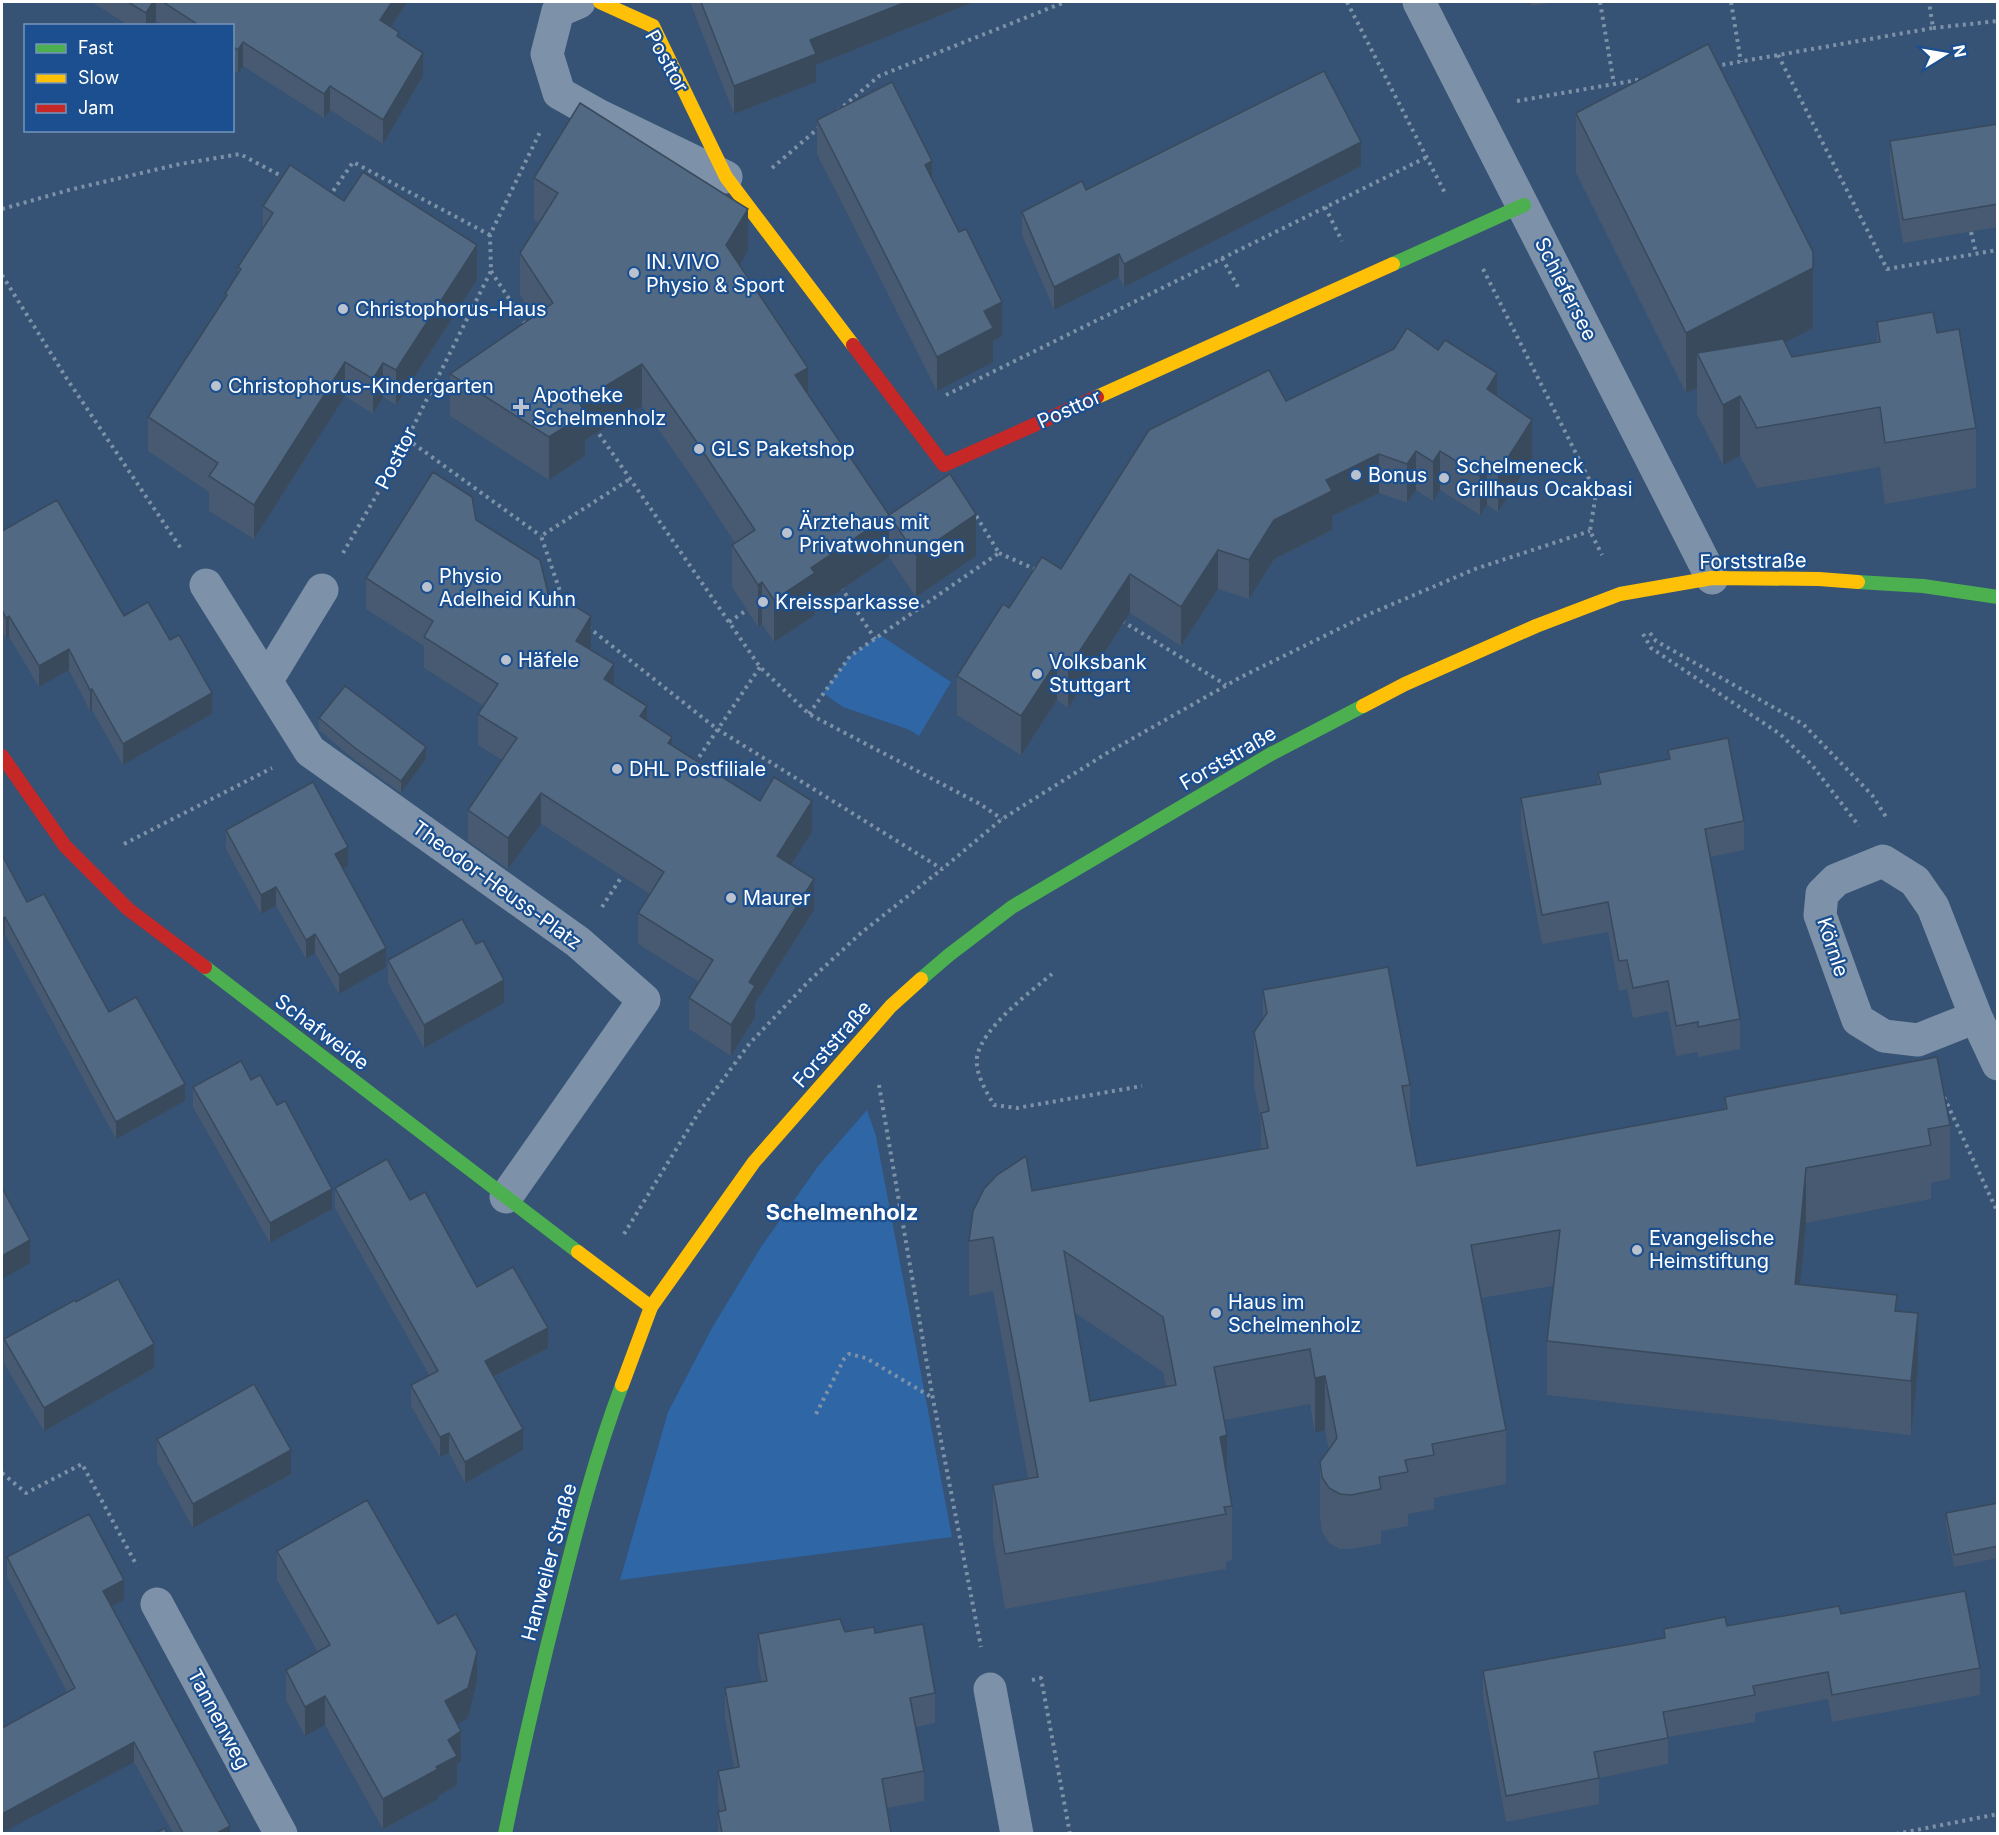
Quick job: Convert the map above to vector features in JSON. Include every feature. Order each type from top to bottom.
[{"type":"street","points":[[559,93],[547,54],[558,11],[579,2]]},
{"type":"street","name":"Posttor","points":[[600,2],[653,27],[733,186],[944,465],[1524,205]]},
{"type":"street","name":"Schiefersee","points":[[1419,2],[1712,578]]},
{"type":"street","name":"Posttor","points":[[559,93],[733,186]]},
{"type":"street","name":"Forststraße","points":[[651,1307],[754,1162],[891,1006],[949,955],[1012,907],[1271,754],[1405,684],[1536,626],[1620,594],[1712,578],[1819,579],[1923,586],[1998,597]]},
{"type":"street","name":"Theodor-Heuss-Platz","points":[[206,585],[310,751],[579,942],[644,1000],[506,1197]]},
{"type":"street","points":[[267,680],[322,590]]},
{"type":"street","name":"Schafweide","points":[[2,756],[65,846],[128,909],[651,1307]]},
{"type":"street","points":[[1894,868],[1915,881],[1933,907],[1976,1017],[1998,1064]]},
{"type":"street","name":"Körnle","points":[[1894,868],[1836,880],[1822,894],[1820,915],[1858,1020],[1884,1036],[1918,1040],[1976,1017]]},
{"type":"street","name":"Hanweiler Straße","points":[[505,1833],[526,1731],[576,1531],[611,1414],[651,1307]]},
{"type":"street","name":"Tannenweg","points":[[157,1604],[281,1833]]},
{"type":"street","points":[[990,1689],[1017,1833]]},
{"type":"path","points":[[835,113],[879,76],[1065,2]]},
{"type":"path","points":[[1347,2],[1596,493],[1590,531],[1620,594],[1651,648],[1780,734],[1812,765],[1894,868]]},
{"type":"path","points":[[1600,2],[1614,84]]},
{"type":"path","points":[[1731,2],[1741,62]]},
{"type":"path","points":[[1929,2],[1933,28]]},
{"type":"path","points":[[1706,68],[1933,28],[1998,21]]},
{"type":"path","points":[[1778,55],[1887,269],[1998,250]]},
{"type":"path","points":[[1474,109],[1649,78]]},
{"type":"path","name":"Posttor","points":[[322,590],[394,465],[491,271],[490,235],[559,93]]},
{"type":"path","points":[[733,186],[827,120]]},
{"type":"path","points":[[2,209],[69,190],[180,164],[240,153],[288,180]]},
{"type":"path","points":[[907,415],[1426,157]]},
{"type":"path","points":[[326,201],[353,162],[490,235]]},
{"type":"path","points":[[1971,232],[1976,253]]},
{"type":"path","points":[[491,271],[530,330]]},
{"type":"path","points":[[2,275],[135,482],[206,585]]},
{"type":"path","points":[[594,426],[760,667],[809,714],[980,804],[1002,819]]},
{"type":"path","points":[[407,439],[541,536],[563,600]]},
{"type":"path","points":[[944,465],[999,553],[1047,574]]},
{"type":"path","points":[[541,536],[630,479]]},
{"type":"path","points":[[602,1269],[699,1112],[750,1043],[810,980],[861,933],[1002,819],[1107,753],[1226,685],[1378,610],[1475,569],[1590,531]]},
{"type":"path","points":[[809,714],[850,656],[999,553]]},
{"type":"path","points":[[836,580],[875,639]]},
{"type":"path","points":[[1620,594],[1656,640],[1803,724],[1872,795],[1897,833],[1894,868]]},
{"type":"path","points":[[729,622],[747,610]]},
{"type":"path","points":[[1117,618],[1226,685]]},
{"type":"path","points":[[586,625],[717,729],[942,869]]},
{"type":"path","points":[[692,768],[760,667]]},
{"type":"path","points":[[83,864],[244,782]]},
{"type":"path","points":[[579,942],[629,865]]},
{"type":"path","points":[[1052,974],[1016,1004],[989,1033],[977,1057],[981,1083],[994,1105],[1017,1108],[1142,1086]]},
{"type":"path","points":[[871,1029],[882,1106],[933,1399],[990,1689]]},
{"type":"path","points":[[1918,1040],[1998,1214]]},
{"type":"path","points":[[816,1414],[844,1359],[849,1354],[866,1358],[933,1399]]},
{"type":"path","points":[[2,1473],[26,1493],[82,1464],[157,1604]]},
{"type":"path","points":[[1896,1833],[1998,1814]]},
{"type":"shaded area","points":[[880,635],[951,682],[919,736],[910,730],[843,707],[823,693],[850,656]]},
{"type":"shaded area","points":[[867,1110],[876,1136],[952,1537],[620,1580],[668,1412],[712,1328],[761,1247],[819,1165]]},
{"type":"building","points":[[128,2],[153,2],[146,13]]},
{"type":"building","points":[[163,2],[392,2],[380,20],[399,32],[397,36],[423,53],[383,120],[330,86],[324,94],[243,42],[238,50],[234,47],[234,24],[197,24]]},
{"type":"building","points":[[701,2],[906,2],[810,40],[816,54],[734,86]]},
{"type":"building","points":[[1708,44],[1813,252],[1813,268],[1686,333],[1576,113]]},
{"type":"building","points":[[1324,71],[1361,142],[1124,264],[1119,254],[1054,287],[1022,212],[1082,181],[1086,190]]},
{"type":"building","points":[[892,82],[932,161],[925,165],[959,232],[966,229],[1002,302],[984,311],[993,328],[937,357],[817,120]]},
{"type":"building","points":[[580,103],[748,209],[726,245],[808,368],[795,375],[889,515],[811,568],[815,573],[774,600],[762,582],[758,585],[732,545],[755,530],[642,364],[579,402],[585,414],[549,437],[450,374],[553,303],[520,253],[558,193],[534,178]]},
{"type":"building","points":[[1998,124],[1998,204],[1903,220],[1890,141]]},
{"type":"building","points":[[290,165],[344,201],[363,172],[477,245],[396,370],[383,363],[373,379],[345,362],[254,505],[209,476],[218,463],[148,417],[227,295],[225,294],[241,269],[238,267],[273,213],[263,206]]},
{"type":"building","points":[[1933,312],[1937,333],[1959,329],[1976,428],[1885,443],[1880,407],[1757,428],[1740,396],[1723,405],[1697,353],[1783,339],[1792,357],[1880,342],[1877,322]]},
{"type":"building","points":[[1407,328],[1438,350],[1445,340],[1497,373],[1487,389],[1532,420],[1498,473],[1487,466],[1480,476],[1440,451],[1433,462],[1416,451],[1407,464],[1379,454],[1326,480],[1332,491],[1274,520],[1249,560],[1218,550],[1181,607],[1130,574],[1068,669],[1057,661],[1021,716],[957,676],[1003,604],[1009,608],[1042,557],[1061,569],[1149,430],[1269,370],[1286,401],[1394,349]]},
{"type":"building","points":[[433,472],[472,497],[476,520],[540,560],[549,597],[569,592],[571,604],[591,616],[576,641],[614,664],[604,679],[647,706],[640,716],[672,737],[668,743],[760,801],[774,777],[812,801],[777,856],[814,879],[749,982],[755,986],[731,1025],[689,998],[713,960],[638,913],[664,872],[541,793],[508,838],[468,810],[517,738],[478,714],[498,684],[424,637],[433,621],[366,578]]},
{"type":"building","points":[[950,474],[976,514],[916,555],[889,515]]},
{"type":"building","points":[[57,500],[124,616],[148,602],[170,640],[179,635],[212,693],[123,744],[92,689],[90,690],[69,649],[39,666],[9,616],[6,618],[2,610],[2,531]]},
{"type":"building","points":[[345,686],[426,747],[401,781],[355,748],[319,718]]},
{"type":"building","points":[[1728,738],[1744,821],[1705,829],[1740,1019],[1698,1027],[1698,1022],[1676,1026],[1668,981],[1633,988],[1627,960],[1619,961],[1608,902],[1542,915],[1521,798],[1601,784],[1598,773],[1670,759],[1668,750]]},
{"type":"building","points":[[313,782],[348,847],[335,854],[386,948],[339,975],[315,934],[306,940],[276,887],[261,895],[226,830]]},
{"type":"building","points":[[2,855],[27,902],[44,894],[109,1012],[136,997],[185,1084],[116,1122],[5,917],[2,919]]},
{"type":"building","points":[[462,919],[476,944],[483,941],[504,980],[424,1025],[388,960]]},
{"type":"building","points":[[1388,967],[1410,1085],[1402,1086],[1417,1166],[1727,1109],[1725,1097],[1937,1057],[1950,1125],[1928,1129],[1931,1145],[1806,1168],[1795,1284],[1897,1295],[1895,1311],[1918,1313],[1911,1381],[1547,1341],[1560,1230],[1471,1245],[1506,1430],[1432,1444],[1434,1455],[1405,1460],[1408,1472],[1379,1477],[1381,1489],[1351,1495],[1340,1494],[1329,1488],[1322,1477],[1320,1462],[1337,1438],[1325,1376],[1315,1378],[1310,1349],[1214,1367],[1227,1435],[1220,1437],[1232,1506],[1224,1507],[1226,1514],[1005,1554],[993,1485],[1038,1477],[993,1237],[969,1241],[973,1211],[984,1189],[997,1175],[1026,1156],[1032,1191],[1268,1148],[1261,1113],[1269,1111],[1254,1032],[1267,1013],[1263,990]],"holes":[[[1064,1251],[1163,1317],[1176,1385],[1090,1401]]]},
{"type":"building","points":[[241,1061],[251,1080],[260,1075],[277,1105],[285,1101],[332,1189],[270,1223],[193,1087]]},
{"type":"building","points":[[387,1159],[410,1200],[425,1192],[477,1287],[513,1267],[548,1328],[485,1361],[523,1429],[465,1462],[449,1433],[440,1437],[411,1385],[438,1371],[335,1188]]},
{"type":"building","points":[[2,1188],[30,1240],[2,1256]]},
{"type":"building","points":[[118,1279],[154,1344],[44,1408],[4,1339]]},
{"type":"building","points":[[254,1384],[291,1450],[193,1504],[157,1439]]},
{"type":"building","points":[[367,1500],[438,1624],[456,1614],[477,1652],[468,1688],[445,1701],[461,1731],[448,1740],[457,1756],[383,1799],[325,1696],[305,1707],[286,1670],[330,1645],[277,1551]]},
{"type":"building","points":[[1998,1503],[1998,1546],[1954,1555],[1946,1513]]},
{"type":"building","points":[[89,1514],[124,1580],[103,1591],[230,1826],[217,1833],[183,1833],[134,1742],[2,1814],[2,1728],[75,1688],[7,1557]]},
{"type":"building","points":[[1965,1591],[1980,1668],[1832,1695],[1828,1672],[1753,1686],[1755,1695],[1663,1712],[1668,1738],[1594,1752],[1599,1778],[1506,1796],[1483,1671],[1665,1638],[1664,1629],[1725,1617],[1727,1626],[1839,1606],[1841,1614]]},
{"type":"building","points":[[840,1619],[845,1632],[874,1627],[875,1633],[923,1624],[935,1693],[910,1698],[924,1771],[882,1779],[891,1833],[722,1833],[718,1812],[726,1810],[718,1771],[739,1767],[725,1688],[767,1681],[758,1634]]},
{"type":"building","points":[[165,1828],[167,1833],[156,1833]]},
{"type":"traffic: fast","points":[[1393,264],[1524,205]]},
{"type":"traffic: fast","points":[[1858,582],[1923,586],[1998,597]]},
{"type":"traffic: fast","points":[[921,979],[1012,907],[1271,754],[1363,706]]},
{"type":"traffic: fast","points":[[205,967],[578,1252]]},
{"type":"traffic: fast","points":[[505,1834],[537,1687],[573,1545],[595,1464],[622,1385]]},
{"type":"traffic: slow","points":[[600,2],[653,26],[726,177],[853,345]]},
{"type":"traffic: slow","points":[[1097,397],[1393,264]]},
{"type":"traffic: slow","points":[[1363,706],[1405,684],[1536,626],[1620,594],[1712,578],[1819,579],[1858,582]]},
{"type":"traffic: slow","points":[[622,1385],[651,1307],[754,1162],[891,1006],[921,979]]},
{"type":"traffic: slow","points":[[578,1252],[651,1307]]},
{"type":"traffic: jam","points":[[853,345],[944,465],[1097,397]]},
{"type":"traffic: jam","points":[[2,756],[65,846],[128,909],[205,967]]},
{"type":"place","name":"IN.VIVO Physio & Sport","points":[[634,273]]},
{"type":"place","name":"Christophorus-Haus","points":[[343,309]]},
{"type":"place","name":"Christophorus-Kindergarten","points":[[216,386]]},
{"type":"place","name":"Apotheke Schelmenholz","points":[[521,407]]},
{"type":"place","name":"GLS Paketshop","points":[[699,449]]},
{"type":"place","name":"Bonus","points":[[1356,475]]},
{"type":"place","name":"Schelmeneck Grillhaus Ocakbasi","points":[[1444,478]]},
{"type":"place","name":"Ärztehaus mit Privatwohnungen","points":[[787,533]]},
{"type":"place","name":"Physio Adelheid Kuhn","points":[[427,587]]},
{"type":"place","name":"Kreissparkasse","points":[[763,602]]},
{"type":"place","name":"Häfele","points":[[506,660]]},
{"type":"place","name":"Volksbank Stuttgart","points":[[1037,674]]},
{"type":"place","name":"DHL Postfiliale","points":[[617,769]]},
{"type":"place","name":"Maurer","points":[[731,898]]},
{"type":"place","name":"Evangelische Heimstiftung","points":[[1637,1250]]},
{"type":"place","name":"Haus im Schelmenholz","points":[[1216,1313]]},
{"type":"district","name":"Schelmenholz","points":[[842,1212]]}]
